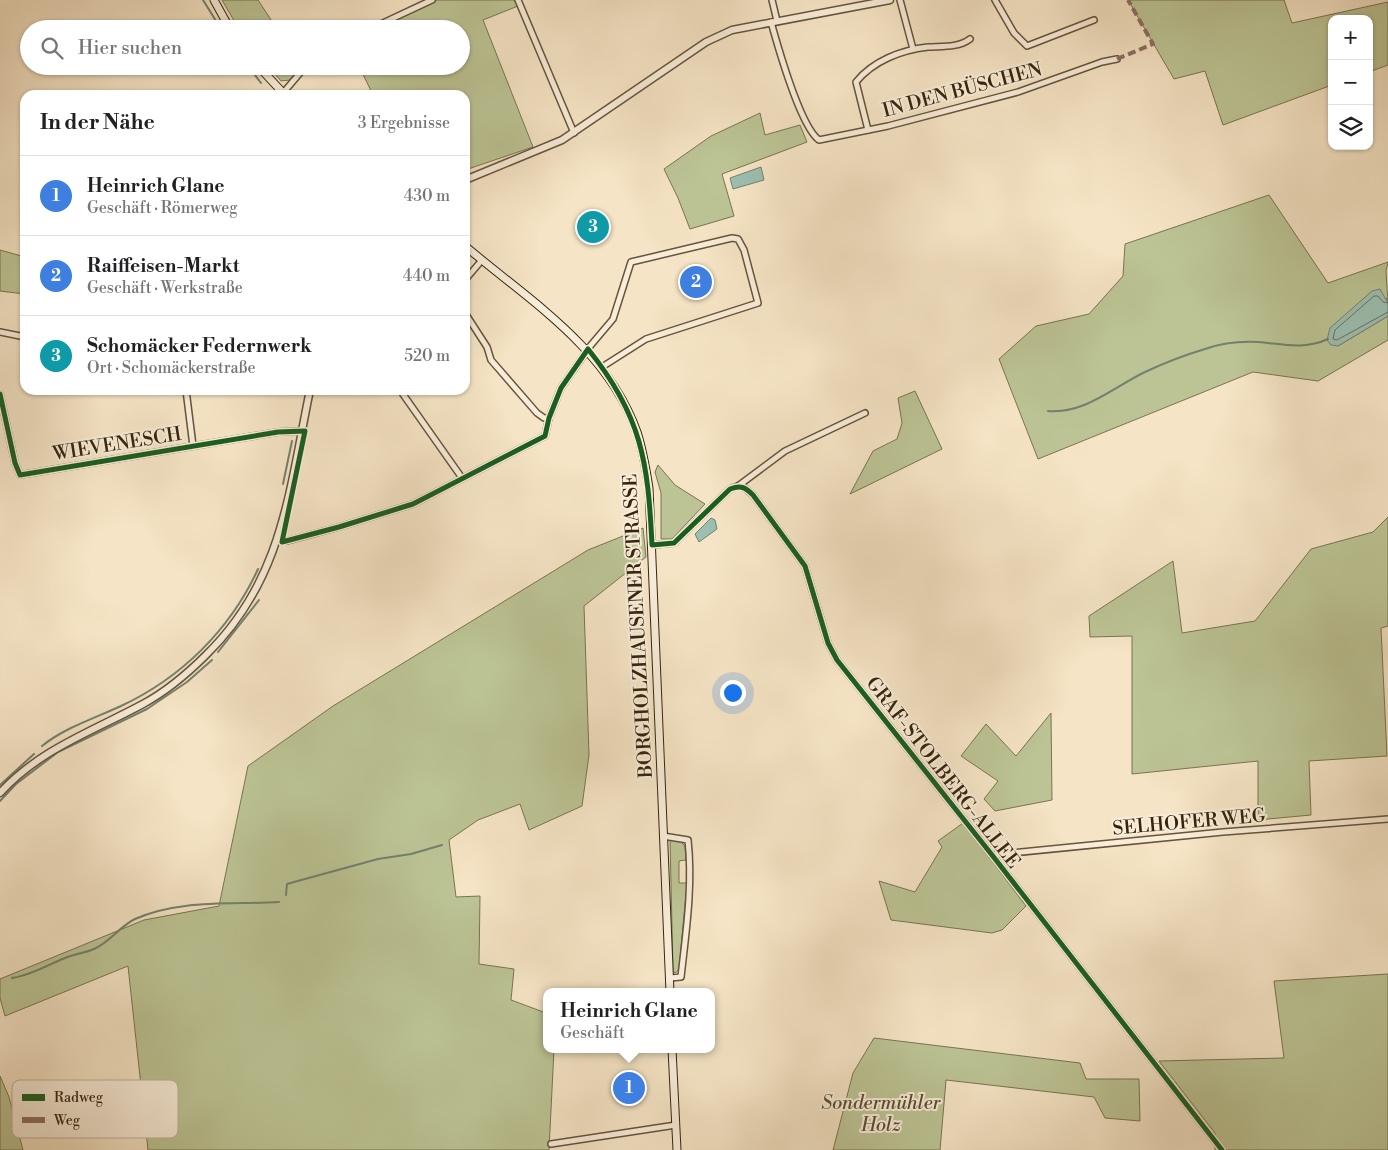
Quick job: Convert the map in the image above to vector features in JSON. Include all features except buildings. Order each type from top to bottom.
[{"type":"main road","points":[[214,0],[225,20]]},
{"type":"main road","points":[[266,75],[280,90]]},
{"type":"main road","name":"BORGHOLZHAUSENER STRASSE","points":[[470,250],[568,330],[588,349],[602,367],[630,415],[642,448],[649,488],[652,545],[670,988]]},
{"type":"main road","points":[[672,1053],[677,1150]]},
{"type":"street","points":[[389,20],[432,0]]},
{"type":"street","points":[[518,0],[574,133]]},
{"type":"street","points":[[772,0],[774,22],[786,70],[812,135],[819,140],[868,130]]},
{"type":"street","points":[[847,0],[850,9]]},
{"type":"street","points":[[470,178],[540,150],[574,133],[706,42],[732,30],[890,0]]},
{"type":"street","points":[[900,0],[913,49]]},
{"type":"street","points":[[995,0],[1014,33],[1026,46],[1094,20]]},
{"type":"street","name":"IN DEN BÜSCHEN","points":[[970,39],[953,46],[913,49],[880,63],[863,74],[856,82],[868,130],[1018,92],[1102,62],[1116,59]]},
{"type":"street","points":[[287,90],[299,75]]},
{"type":"street","points":[[278,541],[287,541],[339,528],[413,504],[545,436],[549,418],[562,388],[588,349],[613,319],[631,262],[732,238],[738,239],[744,250],[758,303],[646,338],[602,367]]},
{"type":"street","points":[[470,274],[482,260]]},
{"type":"street","points":[[470,320],[487,346],[492,360],[537,413],[544,418],[549,418]]},
{"type":"street","points":[[0,332],[20,336]]},
{"type":"street","name":"WIEVENESCH","points":[[0,394],[15,463],[20,475],[286,431],[301,431]]},
{"type":"street","name":"WIEVENESCH","points":[[187,395],[193,446]]},
{"type":"street","points":[[0,793],[29,765],[53,748],[143,704],[185,676],[226,636],[248,605],[263,579],[278,541],[309,395]]},
{"type":"street","points":[[404,395],[462,478]]},
{"type":"street","points":[[652,545],[674,543],[724,493],[738,486],[785,451],[865,413]]},
{"type":"street","name":"GRAF-STOLBERG-ALLEE","points":[[738,486],[745,488],[753,495],[805,566],[828,643],[837,660],[1222,1150]]},
{"type":"street","name":"SELHOFER WEG","points":[[992,855],[1223,832],[1388,819]]},
{"type":"street","points":[[663,836],[688,840],[689,853],[690,889],[682,977],[670,978]]},
{"type":"street","points":[[551,1144],[676,1124]]},
{"type":"green space","points":[[222,0],[258,0],[271,20],[234,20]]},
{"type":"green space","points":[[437,0],[515,0],[518,6],[483,20],[533,147],[470,168],[470,90],[371,90],[363,75],[470,75],[470,20],[394,20]]},
{"type":"green space","points":[[1128,0],[1284,0],[1292,23],[1328,15],[1328,86],[1223,125],[1205,71],[1174,79]]},
{"type":"green space","points":[[1388,2],[1388,65],[1373,71],[1373,15],[1329,15]]},
{"type":"green space","points":[[276,75],[294,75],[290,80],[281,81]]},
{"type":"green space","points":[[760,113],[765,135],[800,125],[807,142],[722,174],[734,216],[690,229],[664,169],[711,136]]},
{"type":"green space","points":[[1269,195],[1328,283],[1388,262],[1386,271],[1388,303],[1386,298],[1338,346],[1388,316],[1388,340],[1318,381],[1253,372],[1038,459],[999,359],[1036,326],[1089,314],[1123,276],[1125,244]]},
{"type":"green space","points":[[0,250],[20,256],[20,293],[0,291]]},
{"type":"green space","points":[[915,391],[942,449],[850,494],[873,451],[897,439],[902,423],[898,398]]},
{"type":"green space","points":[[658,465],[675,485],[705,504],[672,539],[661,539],[661,493],[655,472]]},
{"type":"green space","points":[[1388,517],[1388,626],[1381,628],[1387,756],[1309,761],[1311,815],[1258,820],[1258,761],[1132,774],[1132,636],[1090,637],[1089,616],[1173,561],[1182,633],[1255,621],[1311,549],[1373,532]]},
{"type":"green space","points":[[643,528],[646,557],[584,606],[589,755],[582,806],[529,830],[520,804],[478,820],[449,840],[456,897],[480,896],[479,964],[514,969],[511,1000],[543,1012],[543,1053],[554,1053],[549,1150],[148,1150],[147,1138],[178,1138],[178,1080],[140,1080],[128,966],[5,1016],[0,998],[0,979],[144,920],[219,906],[248,766],[333,706],[588,550]]},
{"type":"green space","points":[[1051,713],[1052,800],[995,811],[984,799],[998,781],[961,756],[986,724],[1016,756]]},
{"type":"green space","points":[[963,823],[1026,906],[1002,930],[992,933],[891,920],[879,881],[915,892],[942,847],[938,841]]},
{"type":"green space","points":[[670,840],[679,840],[685,846],[686,860],[679,861],[679,883],[687,883],[679,970],[675,973],[673,970]]},
{"type":"green space","points":[[1388,974],[1388,1150],[1215,1150],[1215,1133],[1159,1061],[1284,1058],[1274,981]]},
{"type":"green space","name":"Sondermühler Holz","points":[[874,1038],[1080,1063],[1086,1079],[1139,1079],[1140,1121],[1105,1118],[1094,1097],[946,1080],[940,1150],[833,1150],[853,1073]]},
{"type":"green space","points":[[0,1076],[12,1108],[12,1138],[20,1138],[23,1150],[0,1150]]},
{"type":"water","points":[[761,167],[764,180],[733,189],[730,178]]},
{"type":"water","points":[[1380,289],[1388,303],[1388,316],[1338,346],[1331,345],[1327,340],[1330,328],[1372,291]]},
{"type":"water","points":[[711,518],[715,520],[717,529],[699,542],[695,534]]},
{"type":"waterway","points":[[203,0],[215,20]]},
{"type":"waterway","points":[[255,75],[261,83]]},
{"type":"waterway","points":[[1048,411],[1061,411],[1086,404],[1152,369],[1218,345],[1251,342],[1302,345],[1328,339]]},
{"type":"waterway","points":[[283,484],[292,441]]},
{"type":"waterway","points":[[42,746],[70,729],[143,695],[183,666],[202,650],[218,632],[247,591],[258,569]]},
{"type":"waterway","points":[[218,652],[259,600]]},
{"type":"waterway","points":[[0,801],[16,784],[58,752],[147,709],[187,682],[212,660]]},
{"type":"waterway","points":[[0,785],[34,754]]},
{"type":"waterway","points":[[286,895],[287,884],[378,859],[411,854],[442,845]]},
{"type":"waterway","points":[[12,978],[26,975],[68,957],[94,949],[130,922],[152,913],[170,908],[206,904],[279,902]]},
{"type":"marked path","points":[[1117,59],[1153,44],[1128,0]]},
{"type":"cycle path","points":[[0,394],[15,463],[20,475],[278,432],[305,431],[282,542],[413,504],[545,436],[549,418],[561,388],[588,349],[620,396],[639,441],[648,489],[652,545],[674,543],[730,489],[743,488],[753,495],[805,566],[828,643],[837,660],[1222,1150]]},
{"type":"place","name":"Schomäcker Federnwerk","points":[[593,227]]},
{"type":"place","name":"Raiffeisen-Markt","points":[[696,282]]},
{"type":"place","name":"Heinrich Glane","points":[[629,1088]]}]
